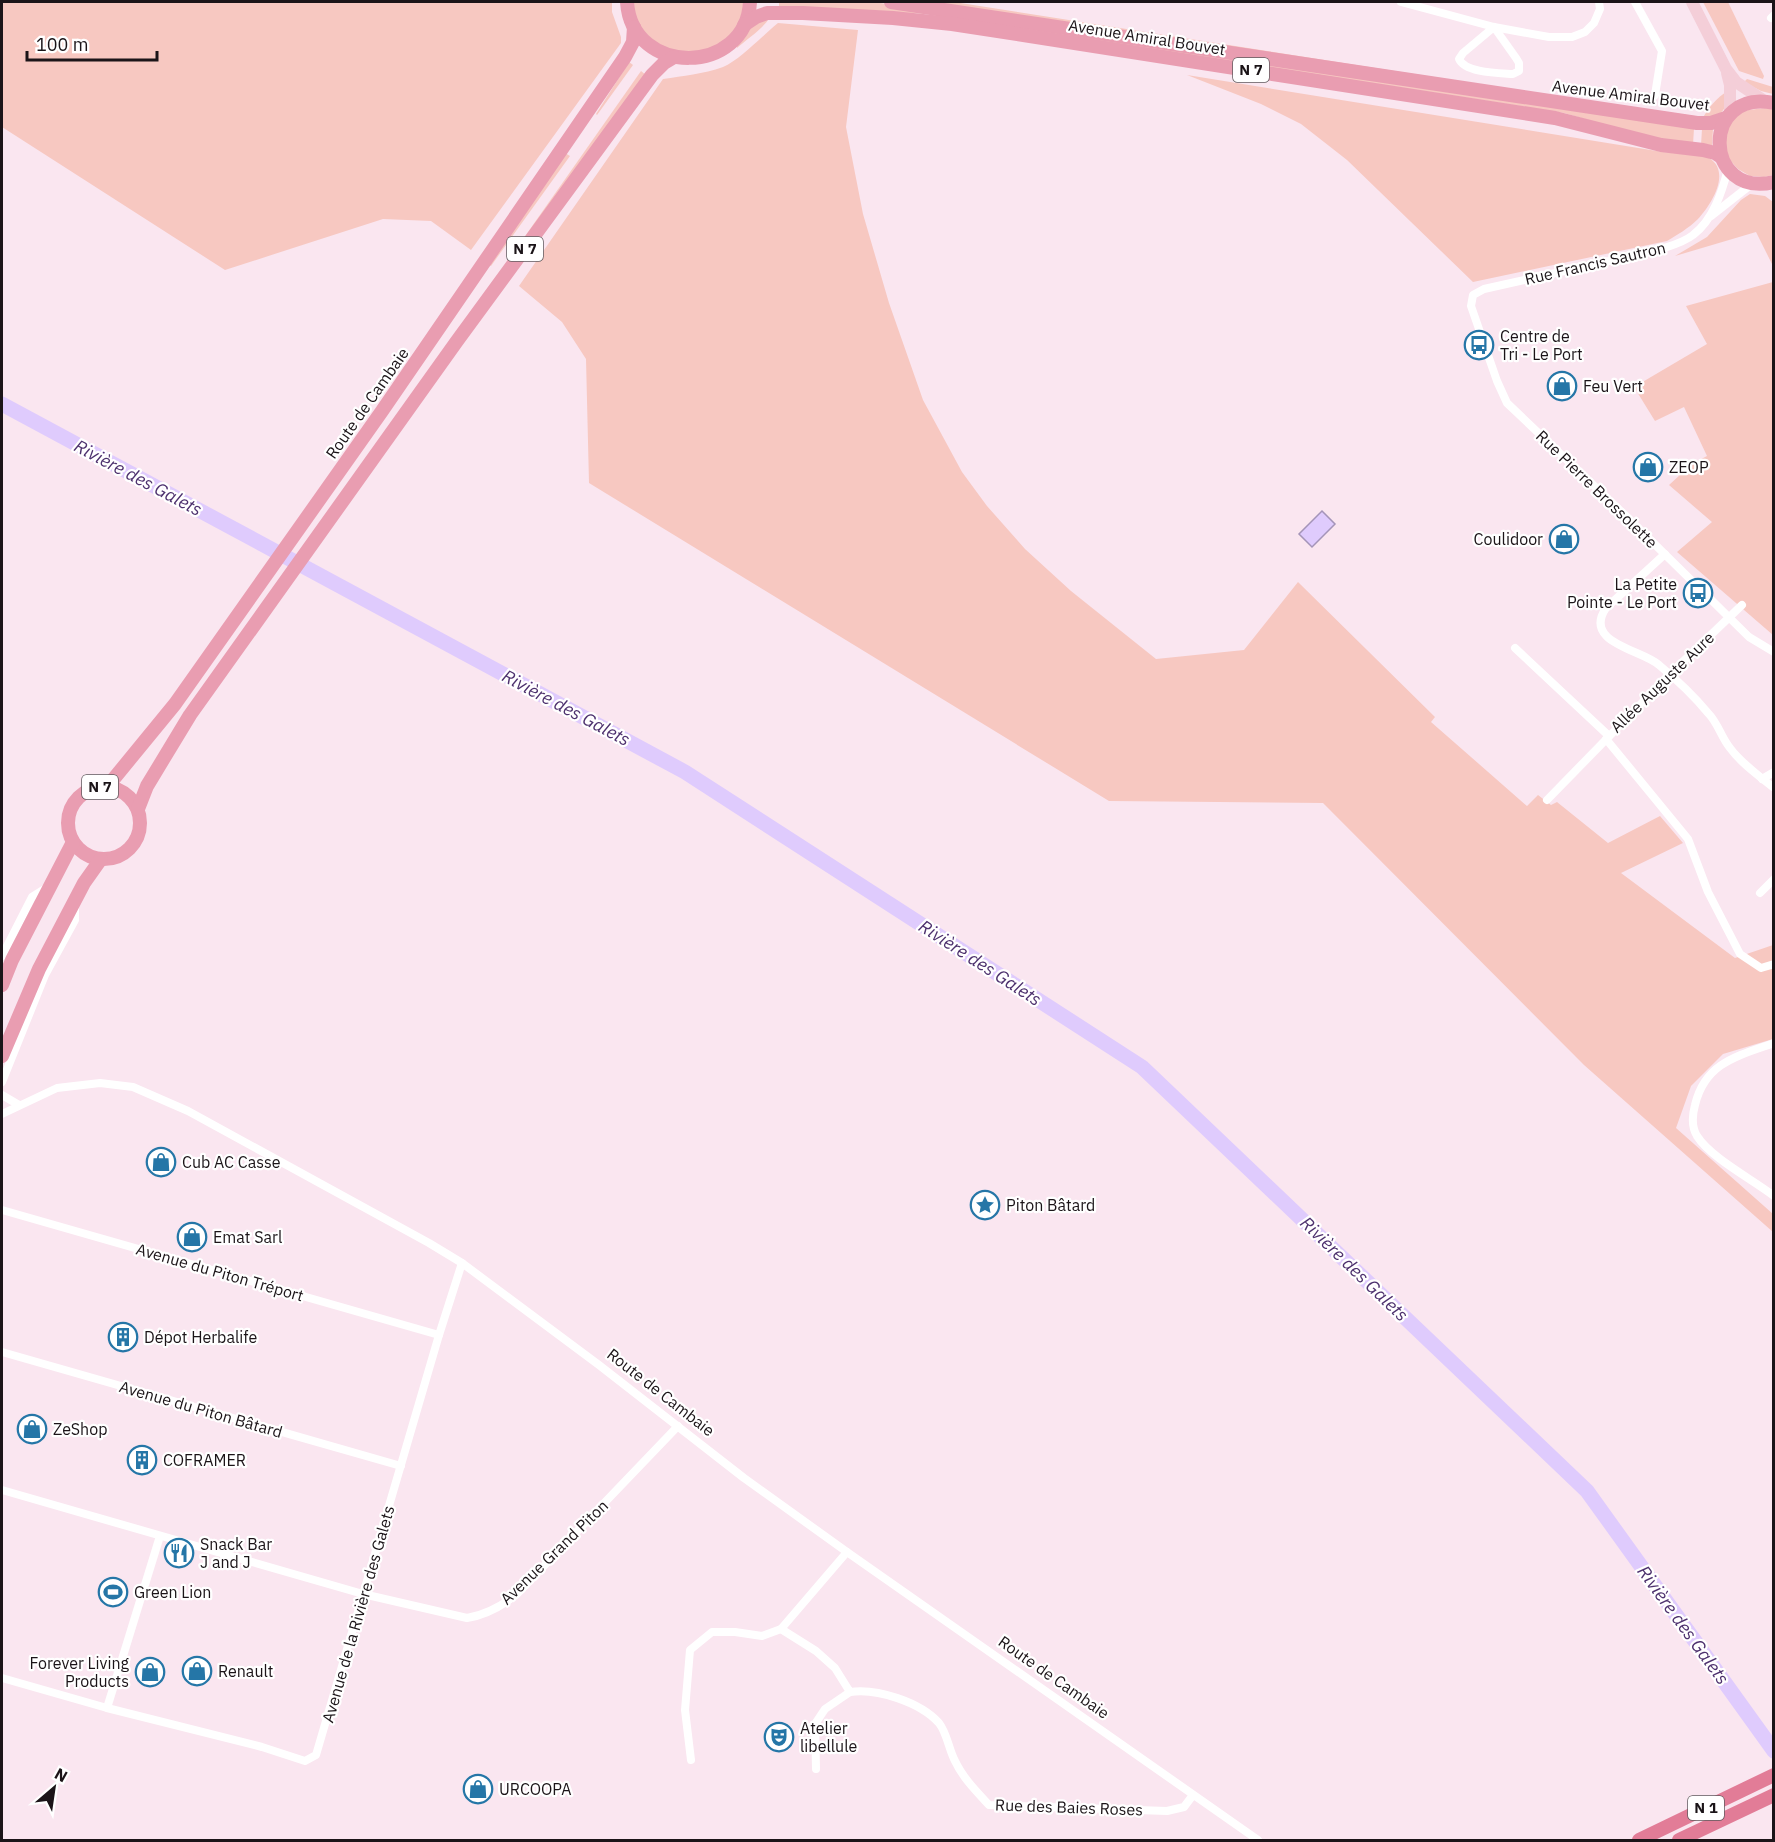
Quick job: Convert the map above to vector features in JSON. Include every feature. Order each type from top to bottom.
[{"type":"highway","name":"N 1","points":[[1639,1840],[1773,1775]]},
{"type":"highway","name":"N 1","points":[[1680,1840],[1773,1795]]},
{"type":"main road","points":[[627,2],[627,10],[634,27],[652,47],[674,57],[692,59],[709,55],[735,38],[748,16],[750,2]]},
{"type":"main road","name":"Avenue Amiral Bouvet","points":[[891,2],[1697,123],[1711,123],[1728,116],[1740,106],[1751,101],[1768,101]]},
{"type":"main road","points":[[1692,2],[1726,69],[1736,82],[1768,101]]},
{"type":"main road","name":"Avenue Amiral Bouvet","points":[[744,25],[767,13],[802,12],[952,24],[1556,118],[1660,145],[1715,153],[1735,176],[1744,181],[1765,184]]},
{"type":"main road","name":"Route de Cambaie","points":[[107,787],[175,704],[382,411],[625,57],[633,42],[634,27]]},
{"type":"main road","name":"N 7","points":[[138,809],[147,786],[190,715],[398,423],[652,75],[674,57]]},
{"type":"main road","points":[[1724,163],[1718,146],[1719,135],[1728,116],[1730,85],[1726,69]]},
{"type":"main road","name":"N 7","points":[[73,842],[68,820],[71,809],[78,798],[96,788],[107,787],[125,793],[138,809],[141,819],[140,831],[129,850],[120,856],[101,860]]},
{"type":"main road","points":[[2,985],[12,960],[73,842],[85,854],[101,860],[84,883],[39,969],[2,1056]]},
{"type":"street","points":[[1401,2],[1494,27],[1549,37],[1572,37],[1585,32],[1594,22],[1602,2]]},
{"type":"street","points":[[1635,2],[1662,51],[1655,95]]},
{"type":"street","points":[[1494,27],[1519,63],[1519,71],[1513,74],[1468,69],[1462,65],[1460,59],[1463,53],[1494,27]]},
{"type":"street","points":[[1708,218],[1721,195],[1724,163]]},
{"type":"street","points":[[1708,218],[1765,184]]},
{"type":"street","name":"Rue Francis Sautron","points":[[1473,295],[1484,289],[1681,243],[1695,235],[1708,218]]},
{"type":"street","name":"Rue Pierre Brossolette","points":[[1473,295],[1471,306],[1507,403],[1749,637],[1773,652]]},
{"type":"street","points":[[1665,554],[1606,608],[1600,621],[1605,632],[1620,647],[1652,659],[1707,711],[1730,748],[1773,788]]},
{"type":"street","name":"Allée Auguste Aure","points":[[1515,648],[1607,737],[1742,605]]},
{"type":"street","points":[[1548,800],[1607,737],[1688,839],[1708,892],[1740,954],[1761,968],[1773,964]]},
{"type":"street","points":[[1762,779],[1773,772]]},
{"type":"street","points":[[1760,894],[1773,879]]},
{"type":"street","points":[[2,956],[32,897],[51,885]]},
{"type":"street","points":[[2,1082],[45,975],[75,920],[75,900]]},
{"type":"street","points":[[1773,1043],[1731,1058],[1713,1072],[1702,1086],[1692,1116],[1693,1127],[1707,1147],[1773,1196]]},
{"type":"street","name":"Route de Cambaie","points":[[2,1114],[57,1088],[100,1083],[133,1087],[188,1111],[462,1263],[744,1478],[1258,1840]]},
{"type":"street","points":[[2,1095],[20,1105]]},
{"type":"street","name":"Avenue du Piton Tréport","points":[[2,1210],[439,1335]]},
{"type":"street","name":"Avenue de la Rivière des Galets","points":[[2,1678],[107,1708],[262,1747],[305,1761],[316,1755],[462,1263]]},
{"type":"street","name":"Avenue du Piton Bâtard","points":[[2,1352],[401,1466]]},
{"type":"street","name":"Avenue Grand Piton","points":[[2,1490],[363,1594],[467,1618],[504,1605],[678,1426]]},
{"type":"street","points":[[107,1708],[160,1536]]},
{"type":"street","points":[[691,1760],[685,1710],[690,1650],[712,1632],[735,1632],[762,1636],[781,1629],[847,1552]]},
{"type":"street","points":[[781,1629],[816,1651],[835,1668],[850,1692],[825,1709],[815,1724],[816,1770]]},
{"type":"street","name":"Rue des Baies Roses","points":[[850,1692],[875,1692],[924,1711],[940,1724],[954,1761],[970,1785],[989,1805],[1167,1811],[1184,1807],[1193,1795]]},
{"type":"shaded area","points":[[2,2],[612,2],[612,12],[621,43],[471,250],[431,221],[383,219],[225,270],[2,127]]},
{"type":"shaded area","points":[[631,2],[745,2],[738,24],[730,35],[719,44],[706,50],[693,52],[666,48],[654,41],[636,19]]},
{"type":"shaded area","points":[[779,2],[874,2],[1694,128],[1693,145],[1658,140],[1564,113],[926,14],[779,6]]},
{"type":"shaded area","points":[[923,2],[954,2],[1695,116],[1694,121]]},
{"type":"shaded area","points":[[1703,2],[1728,2],[1764,76],[1763,79],[1739,71]]},
{"type":"shaded area","points":[[770,17],[759,29],[737,48],[753,23]]},
{"type":"shaded area","points":[[778,23],[858,30],[846,127],[863,214],[889,303],[923,400],[962,472],[987,506],[1025,549],[1071,591],[1156,659],[1244,650],[1298,582],[1435,717],[1431,722],[1527,806],[1538,795],[1551,805],[1557,802],[1608,843],[1660,816],[1683,843],[1621,873],[1735,958],[1773,945],[1773,1039],[1723,1054],[1691,1086],[1676,1128],[1773,1214],[1773,1232],[1584,1065],[1323,803],[1109,801],[589,483],[586,359],[562,322],[519,286],[663,79],[700,73],[730,64]]},
{"type":"shaded area","points":[[629,62],[633,65],[597,115],[596,114]]},
{"type":"shaded area","points":[[641,71],[646,75],[502,269]]},
{"type":"shaded area","points":[[1187,75],[1663,152],[1699,154],[1716,164],[1719,180],[1713,197],[1698,219],[1667,241],[1473,282],[1347,160],[1301,124],[1261,104]]},
{"type":"shaded area","points":[[1747,79],[1773,87],[1773,94],[1761,91],[1744,82]]},
{"type":"shaded area","points":[[1728,91],[1722,112],[1702,120],[1713,104]]},
{"type":"shaded area","points":[[1773,107],[1773,175],[1750,176],[1738,169],[1729,159],[1725,148],[1728,125],[1740,111]]},
{"type":"shaded area","points":[[1702,129],[1713,129],[1712,146],[1701,145]]},
{"type":"shaded area","points":[[565,153],[570,156],[491,266],[486,263]]},
{"type":"shaded area","points":[[1750,194],[1765,196],[1773,202],[1773,266],[1756,232],[1675,256],[1707,237],[1741,200]]},
{"type":"shaded area","points":[[1773,282],[1773,635],[1677,552],[1712,522],[1669,485],[1692,464],[1707,456],[1684,407],[1655,421],[1634,387],[1707,344],[1686,306]]},
{"type":"shaded area","points":[[1322,511],[1335,524],[1312,547],[1299,534]]},
{"type":"waterway","name":"Rivière des Galets","points":[[2,404],[685,772],[1142,1067],[1587,1491],[1774,1751]]},
{"type":"place","name":"Centre de Tri - Le Port","points":[[1479,345]]},
{"type":"place","name":"Feu Vert","points":[[1562,386]]},
{"type":"place","name":"ZEOP","points":[[1648,467]]},
{"type":"place","name":"Coulidoor","points":[[1564,539]]},
{"type":"place","name":"La Petite Pointe - Le Port","points":[[1698,593]]},
{"type":"place","name":"Cub AC Casse","points":[[161,1162]]},
{"type":"place","name":"Piton Bâtard","points":[[985,1205]]},
{"type":"place","name":"Emat Sarl","points":[[192,1237]]},
{"type":"place","name":"Dépot Herbalife","points":[[123,1337]]},
{"type":"place","name":"ZeShop","points":[[32,1429]]},
{"type":"place","name":"COFRAMER","points":[[142,1460]]},
{"type":"place","name":"Snack Bar J and J","points":[[179,1553]]},
{"type":"place","name":"Green Lion","points":[[113,1592]]},
{"type":"place","name":"Renault","points":[[197,1671]]},
{"type":"place","name":"Forever Living Products","points":[[150,1672]]},
{"type":"place","name":"Atelier libellule","points":[[779,1737]]},
{"type":"place","name":"URCOOPA","points":[[478,1789]]}]
